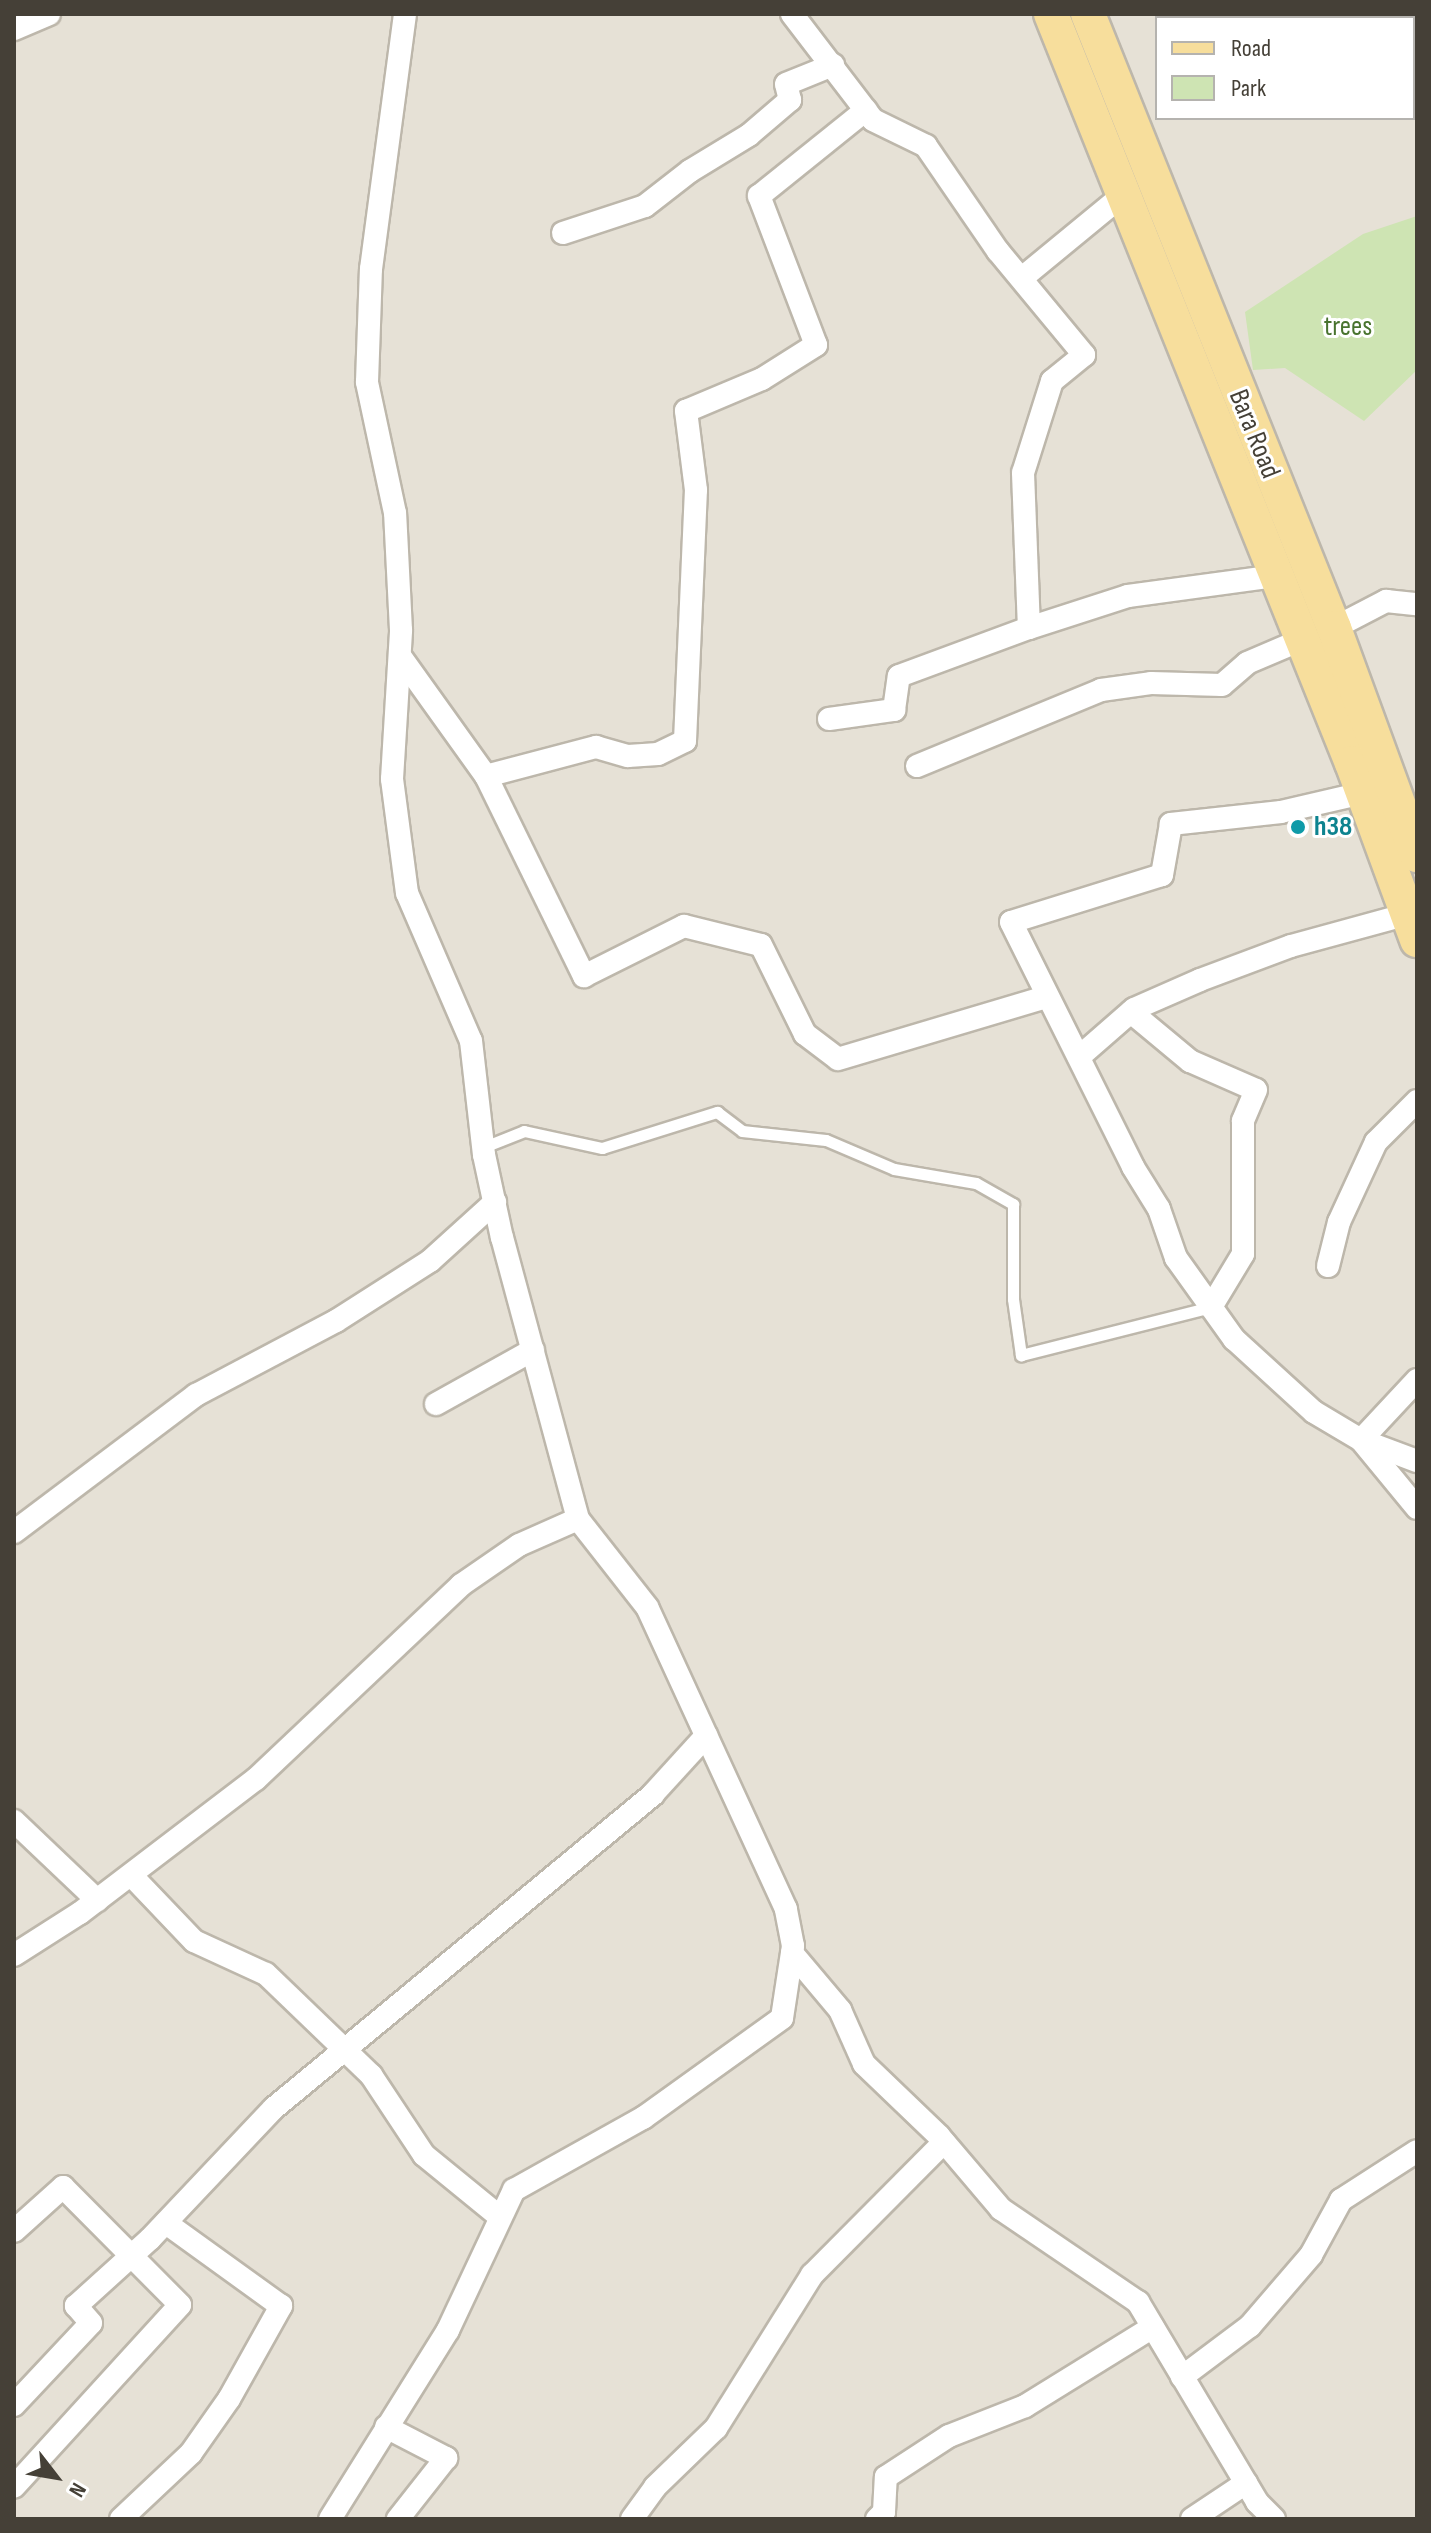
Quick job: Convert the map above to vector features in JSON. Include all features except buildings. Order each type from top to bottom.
[{"type":"main road","points":[[1051,14],[1363,793],[1412,927]]},
{"type":"main road","name":"Bara Road","points":[[1088,14],[1334,628],[1417,855]]},
{"type":"main road","points":[[1301,640],[1334,628]]},
{"type":"street","points":[[14,29],[49,14]]},
{"type":"street","points":[[330,2519],[448,2330],[514,2190],[643,2118],[782,2018],[792,1953],[786,1909],[647,1607],[578,1519],[495,1202],[484,1147],[471,1041],[407,893],[392,779],[400,656],[395,513],[367,382],[371,269],[405,14]]},
{"type":"street","points":[[792,14],[873,120],[926,146],[1022,278],[1084,355],[1052,381],[1023,473],[1029,628]]},
{"type":"street","points":[[563,233],[645,206],[690,171],[749,135],[790,100],[786,84],[833,65]]},
{"type":"street","points":[[486,776],[596,747],[643,755],[685,741],[696,490],[686,411],[762,379],[816,345],[759,196],[866,110]]},
{"type":"street","points":[[1022,278],[1122,196]]},
{"type":"street","points":[[829,719],[894,710],[899,676],[1029,628],[1128,596],[1275,576]]},
{"type":"street","points":[[1334,628],[1386,601],[1417,604]]},
{"type":"street","points":[[917,766],[1101,690],[1151,683],[1222,685],[1247,663],[1301,640]]},
{"type":"street","points":[[400,656],[486,776],[584,976],[684,926],[761,945],[805,1034],[838,1059],[1046,997]]},
{"type":"street","points":[[1363,793],[1281,812],[1171,824],[1162,875],[1011,922],[1046,997],[1159,1209],[1176,1258],[1234,1339],[1314,1412],[1361,1440],[1417,1461]]},
{"type":"street","points":[[1079,1057],[1131,1012],[1291,946],[1412,927]]},
{"type":"street","points":[[1131,1012],[1190,1061],[1256,1090],[1243,1121],[1243,1254],[1211,1307]]},
{"type":"street","points":[[1328,1266],[1339,1222],[1376,1142],[1417,1101]]},
{"type":"street","points":[[14,1532],[196,1395],[336,1321],[430,1261],[495,1202]]},
{"type":"street","points":[[436,1404],[533,1350]]},
{"type":"street","points":[[1361,1440],[1417,1380]]},
{"type":"street","points":[[1361,1440],[1417,1508]]},
{"type":"street","points":[[14,1955],[97,1900],[256,1779],[461,1585],[519,1545],[578,1519]]},
{"type":"street","points":[[14,2405],[91,2323],[76,2306],[166,2223],[274,2108],[342,2047],[653,1794],[706,1736]]},
{"type":"street","points":[[14,1821],[97,1900]]},
{"type":"street","points":[[131,1875],[194,1941],[266,1974],[371,2075],[424,2155],[500,2217]]},
{"type":"street","points":[[792,1953],[840,2010],[864,2064],[944,2142],[1001,2209],[1138,2302],[1246,2483],[1274,2519]]},
{"type":"street","points":[[632,2519],[655,2487],[716,2428],[812,2275],[944,2142]]},
{"type":"street","points":[[1182,2377],[1250,2326],[1311,2255],[1341,2200],[1417,2151]]},
{"type":"street","points":[[14,2231],[63,2187],[129,2258],[180,2305],[14,2487]]},
{"type":"street","points":[[121,2519],[191,2453],[229,2399],[281,2306],[166,2223]]},
{"type":"street","points":[[877,2519],[884,2512],[886,2477],[949,2436],[1025,2406],[1153,2327]]},
{"type":"street","points":[[386,2427],[446,2458],[398,2519]]},
{"type":"street","points":[[1192,2519],[1246,2483]]},
{"type":"lane","points":[[484,1147],[524,1131],[602,1148],[717,1112],[742,1131],[826,1140],[894,1169],[976,1183],[1013,1204],[1013,1299],[1021,1355],[1211,1307]]},
{"type":"shaded area","points":[[14,14],[1417,14],[1417,2519],[14,2519]]},
{"type":"green space","name":"trees","points":[[1417,216],[1417,370],[1364,421],[1285,368],[1253,370],[1245,312],[1363,234]]},
{"type":"place","name":"h38","points":[[1298,827]]}]
